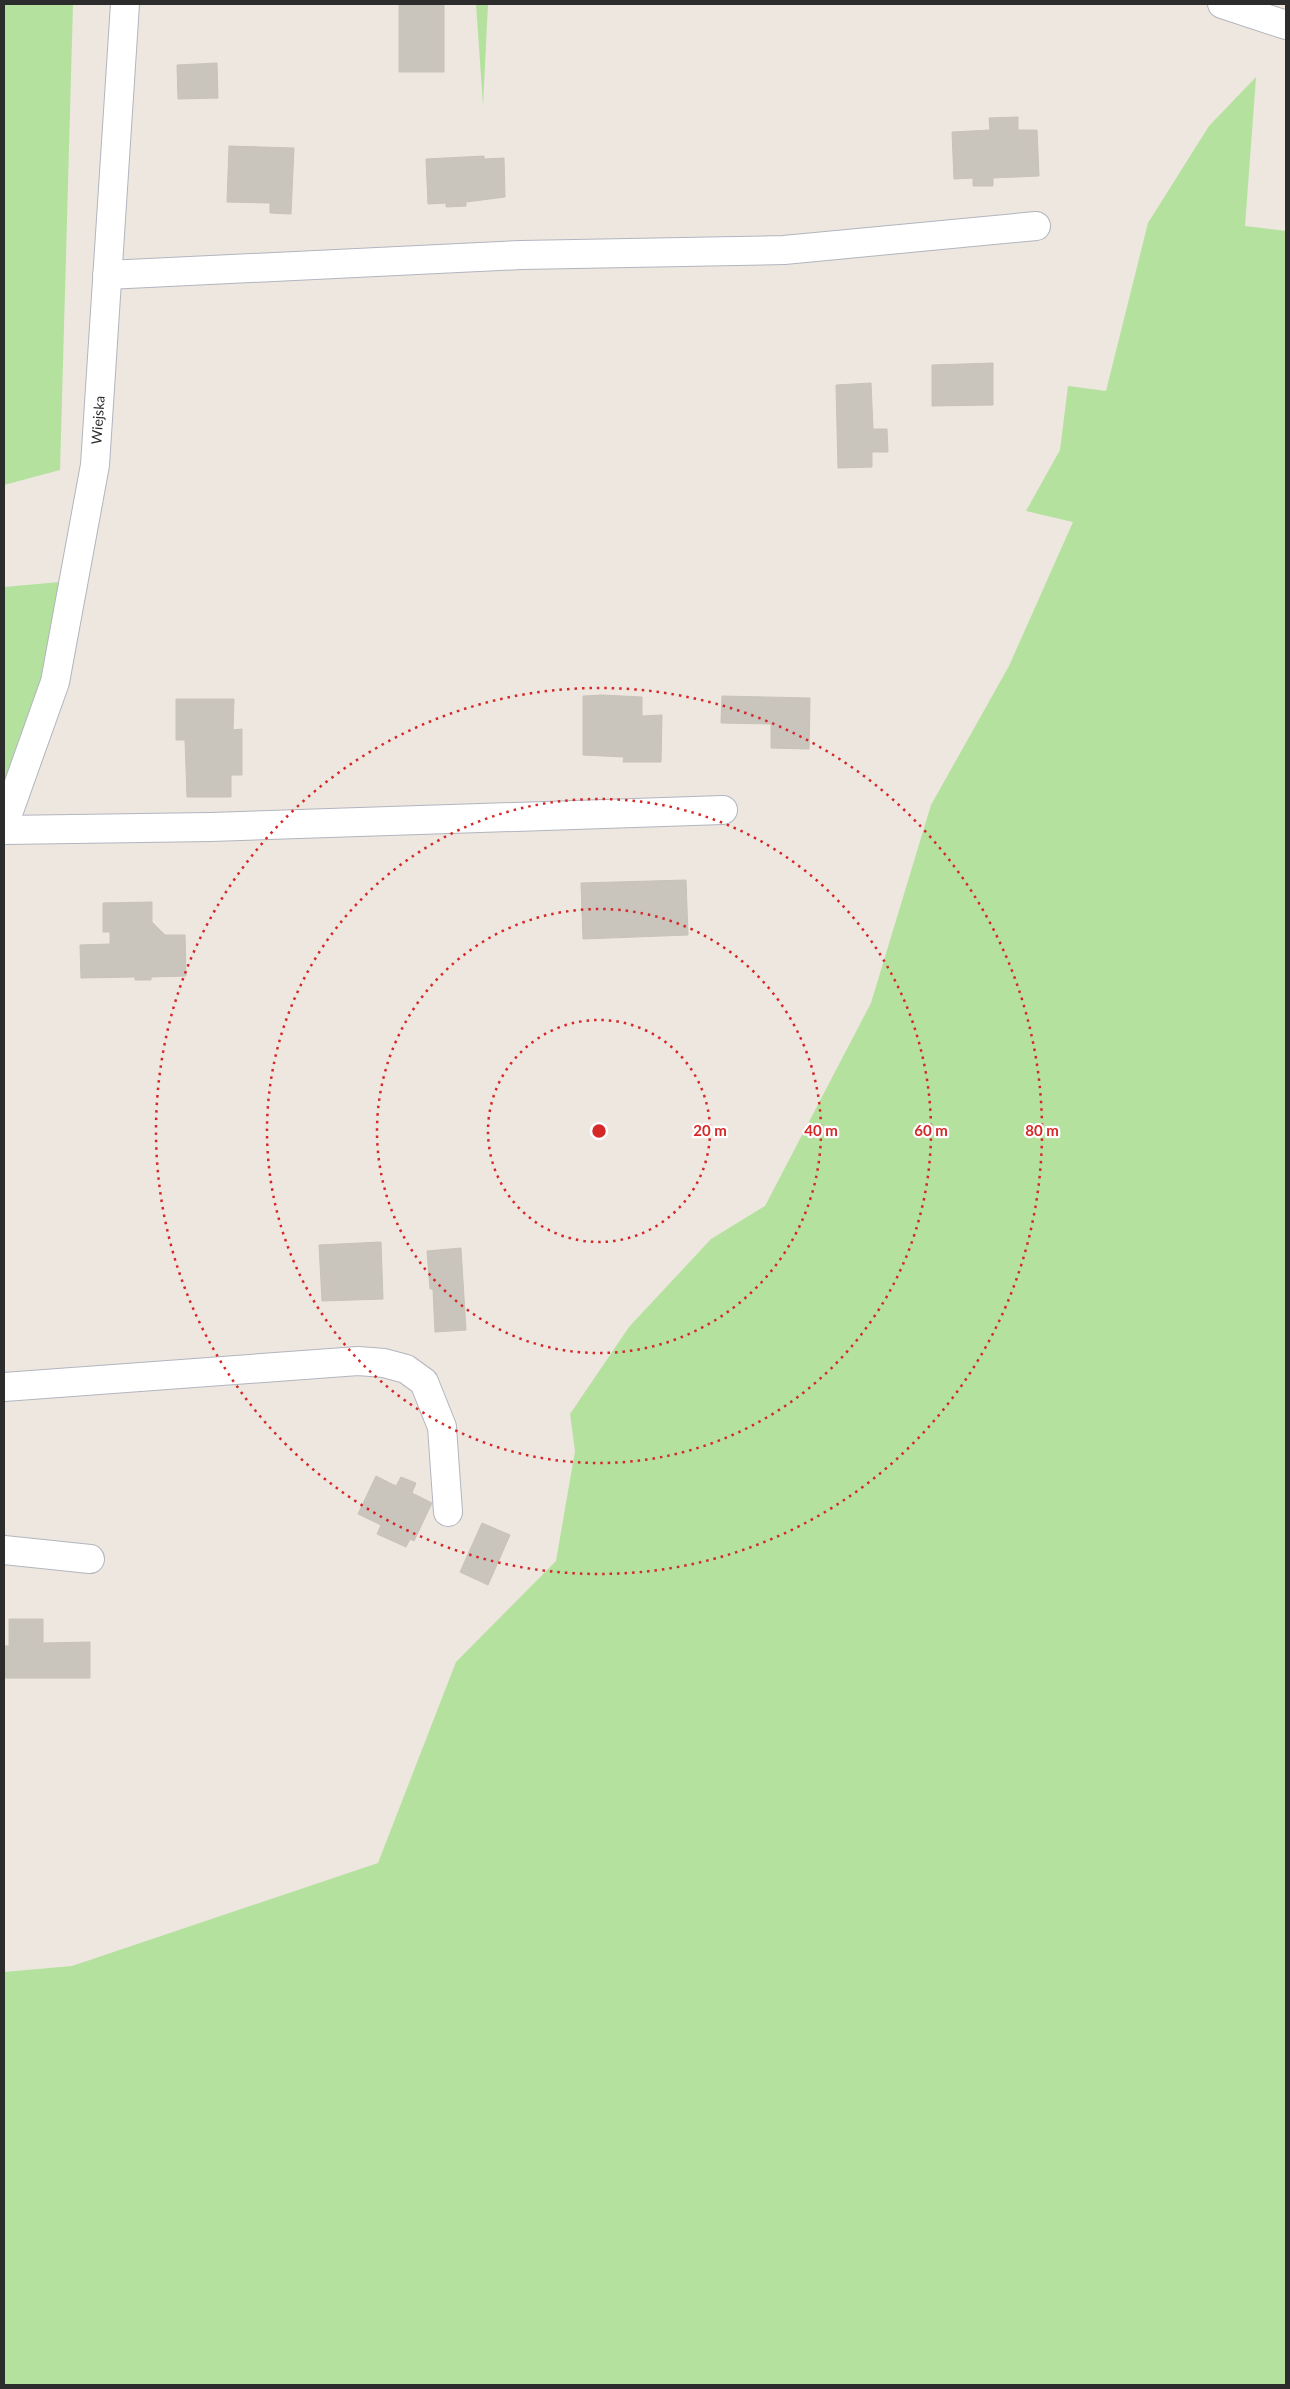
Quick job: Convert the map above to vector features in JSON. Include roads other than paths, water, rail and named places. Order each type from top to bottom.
[{"type":"street","name":"Wiejska","points":[[4,825],[55,682],[95,465],[125,4]]},
{"type":"street","points":[[1222,4],[1286,25]]},
{"type":"street","points":[[107,275],[521,255],[784,250],[1036,226]]},
{"type":"street","points":[[4,830],[221,827],[723,810]]},
{"type":"street","points":[[4,1387],[358,1362],[384,1364],[406,1369],[424,1382],[442,1427],[448,1512]]},
{"type":"street","points":[[4,1550],[90,1559]]}]
